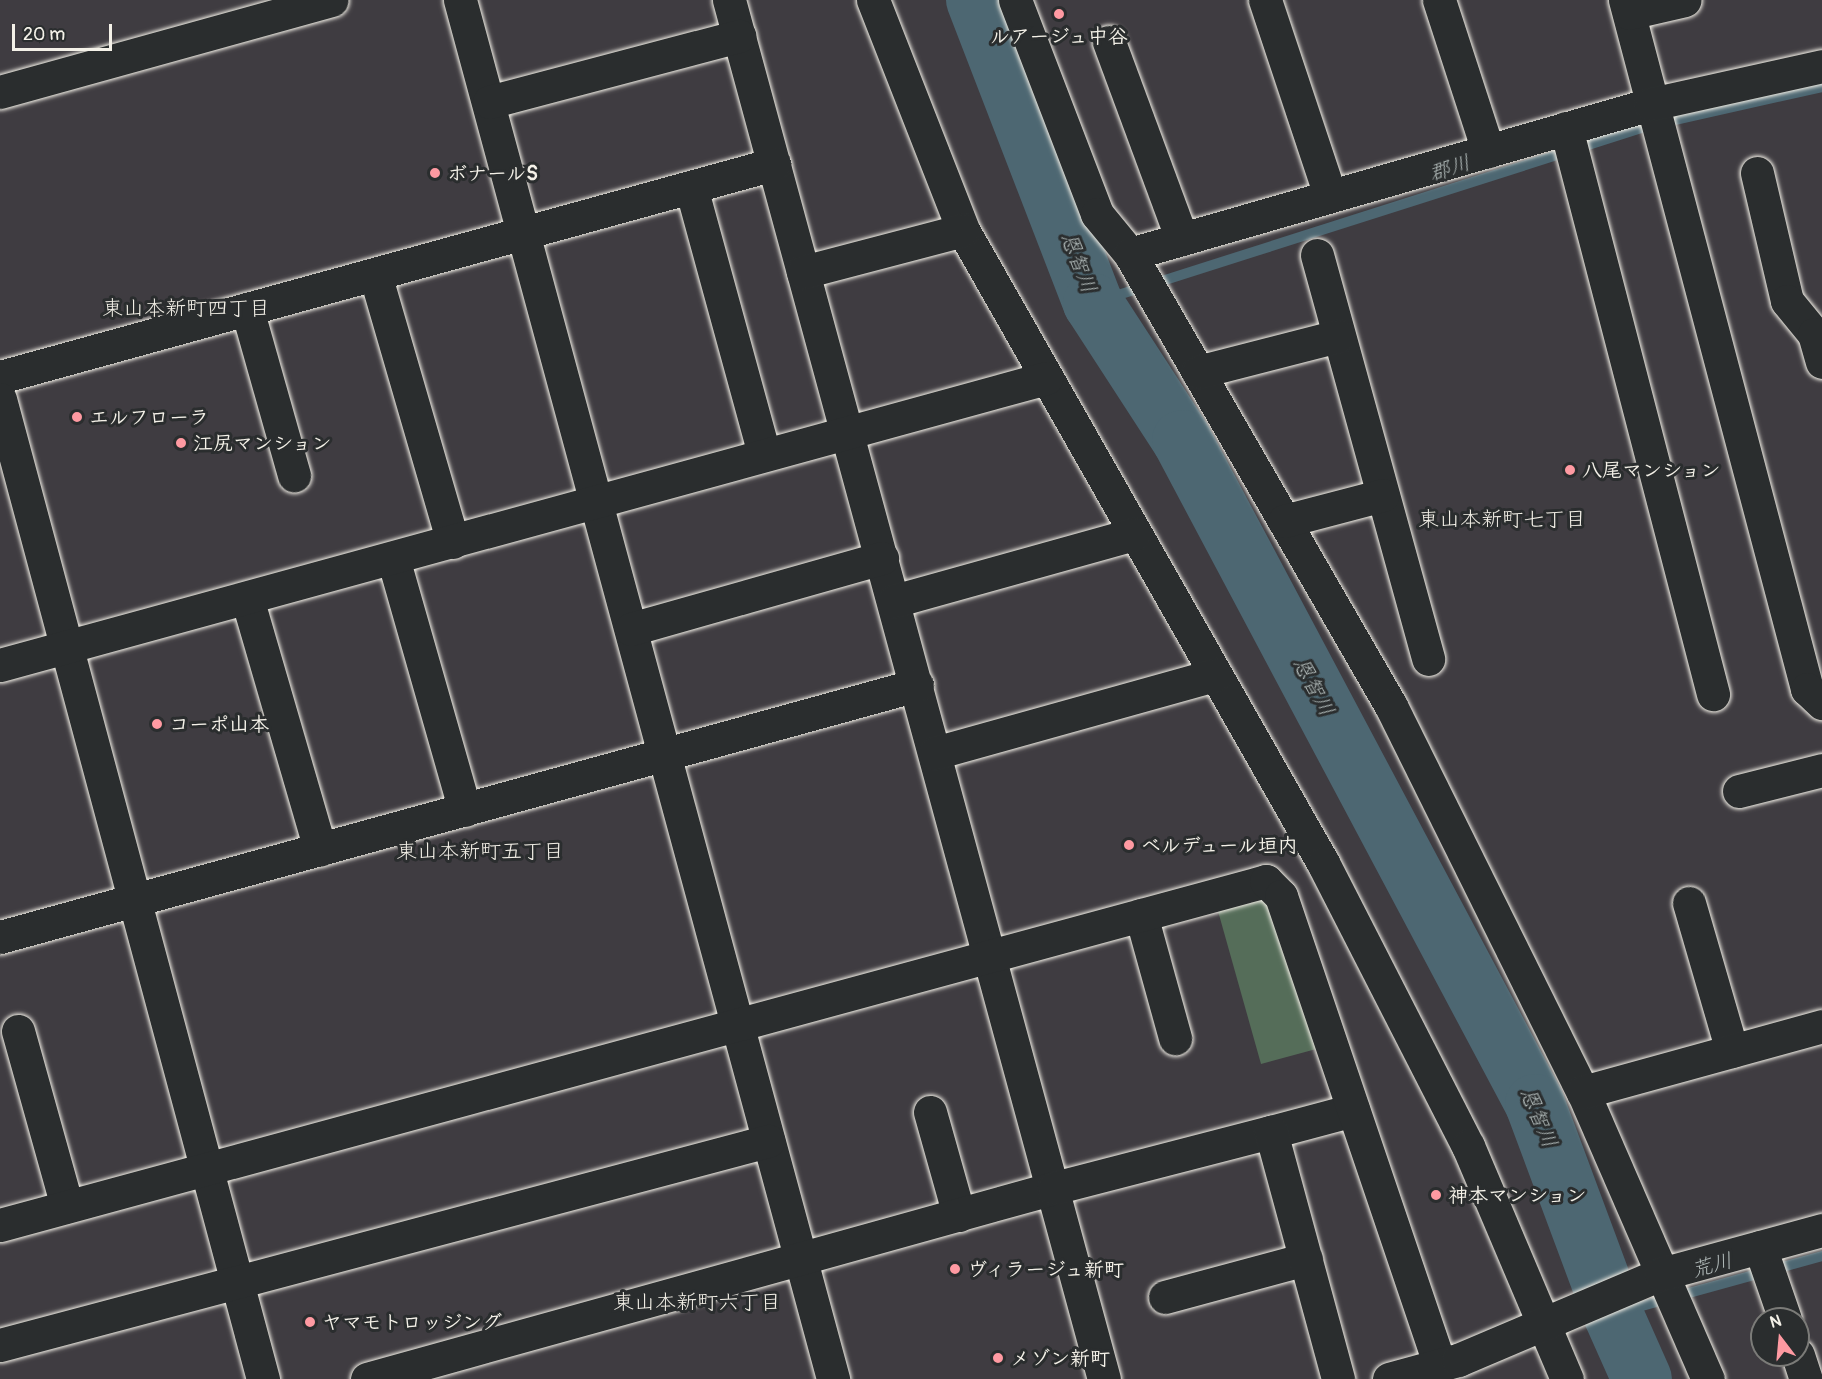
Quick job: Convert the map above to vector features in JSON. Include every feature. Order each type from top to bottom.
[{"type":"street","points":[[0,92],[286,6],[331,0]]},
{"type":"street","points":[[460,0],[525,233],[595,503],[833,1379]]},
{"type":"street","points":[[729,0],[991,955],[1104,1379]]},
{"type":"street","points":[[873,0],[963,230],[1323,863],[1468,1146],[1567,1379]]},
{"type":"street","points":[[1015,0],[1097,214],[1141,273],[1391,706],[1583,1092],[1708,1379]]},
{"type":"street","points":[[1265,0],[1330,195]]},
{"type":"street","points":[[1439,0],[1488,151]]},
{"type":"street","points":[[1685,0],[1627,7],[1807,689],[1822,703]]},
{"type":"street","points":[[489,102],[739,36]]},
{"type":"street","points":[[1109,42],[1182,239]]},
{"type":"street","points":[[1141,273],[1182,239],[1488,151],[1571,147],[1822,66]]},
{"type":"street","points":[[1571,147],[1713,694]]},
{"type":"street","points":[[0,377],[774,164]]},
{"type":"street","points":[[1757,172],[1787,301],[1813,314],[1814,334],[1822,362]]},
{"type":"street","points":[[691,187],[764,454]]},
{"type":"street","points":[[803,272],[963,230]]},
{"type":"street","points":[[1317,255],[1428,659]]},
{"type":"street","points":[[375,274],[453,542]]},
{"type":"street","points":[[247,309],[294,475]]},
{"type":"street","points":[[1198,372],[1338,336]]},
{"type":"street","points":[[0,665],[1046,378]]},
{"type":"street","points":[[0,399],[209,1166],[263,1379]]},
{"type":"street","points":[[1284,521],[1383,495]]},
{"type":"street","points":[[894,601],[1134,534]]},
{"type":"street","points":[[393,558],[465,810]]},
{"type":"street","points":[[631,630],[882,558]]},
{"type":"street","points":[[247,598],[320,850]]},
{"type":"street","points":[[935,753],[1215,675]]},
{"type":"street","points":[[0,937],[917,686]]},
{"type":"street","points":[[1739,791],[1822,770]]},
{"type":"street","points":[[0,1224],[736,1022],[1266,881],[1281,896],[1353,1110],[1454,1368]]},
{"type":"street","points":[[1689,903],[1732,1051]]},
{"type":"street","points":[[1141,915],[1175,1038]]},
{"type":"street","points":[[1583,1092],[1822,1026]]},
{"type":"street","points":[[18,1031],[67,1206]]},
{"type":"street","points":[[367,1379],[1054,1188],[1353,1110]]},
{"type":"street","points":[[930,1112],[959,1215]]},
{"type":"street","points":[[1271,1132],[1338,1379]]},
{"type":"street","points":[[0,1345],[768,1141]]},
{"type":"street","points":[[1389,1379],[1454,1368],[1543,1321],[1668,1291],[1766,1264],[1822,1230]]},
{"type":"street","points":[[1165,1298],[1306,1259]]},
{"type":"street","points":[[1766,1264],[1781,1307]]},
{"type":"green space","points":[[1256,895],[1270,900],[1320,1048],[1261,1064],[1216,904]]},
{"type":"waterway","name":"恩智川","points":[[976,0],[1093,303],[1182,440],[1535,1104],[1613,1314],[1642,1379]]},
{"type":"waterway","name":"郡川","points":[[1093,303],[1648,126],[1822,87]]},
{"type":"waterway","name":"荒川","points":[[1613,1314],[1822,1256]]},
{"type":"place","name":"ルアージュ中谷","points":[[1059,14]]},
{"type":"place","name":"ボナールS","points":[[435,173]]},
{"type":"place","name":"エルフローラ","points":[[77,417]]},
{"type":"place","name":"江尻マンション","points":[[181,443]]},
{"type":"place","name":"八尾マンション","points":[[1570,470]]},
{"type":"place","name":"コーポ山本","points":[[157,724]]},
{"type":"place","name":"ベルデュール垣内","points":[[1129,845]]},
{"type":"place","name":"神本マンション","points":[[1436,1195]]},
{"type":"place","name":"ヴィラージュ新町","points":[[955,1269]]},
{"type":"place","name":"ヤマモトロッジング","points":[[310,1322]]},
{"type":"place","name":"メゾン新町","points":[[998,1358]]},
{"type":"district","name":"東山本新町四丁目","points":[[186,309]]},
{"type":"district","name":"東山本新町七丁目","points":[[1502,520]]},
{"type":"district","name":"東山本新町五丁目","points":[[480,852]]},
{"type":"district","name":"東山本新町六丁目","points":[[697,1303]]}]
